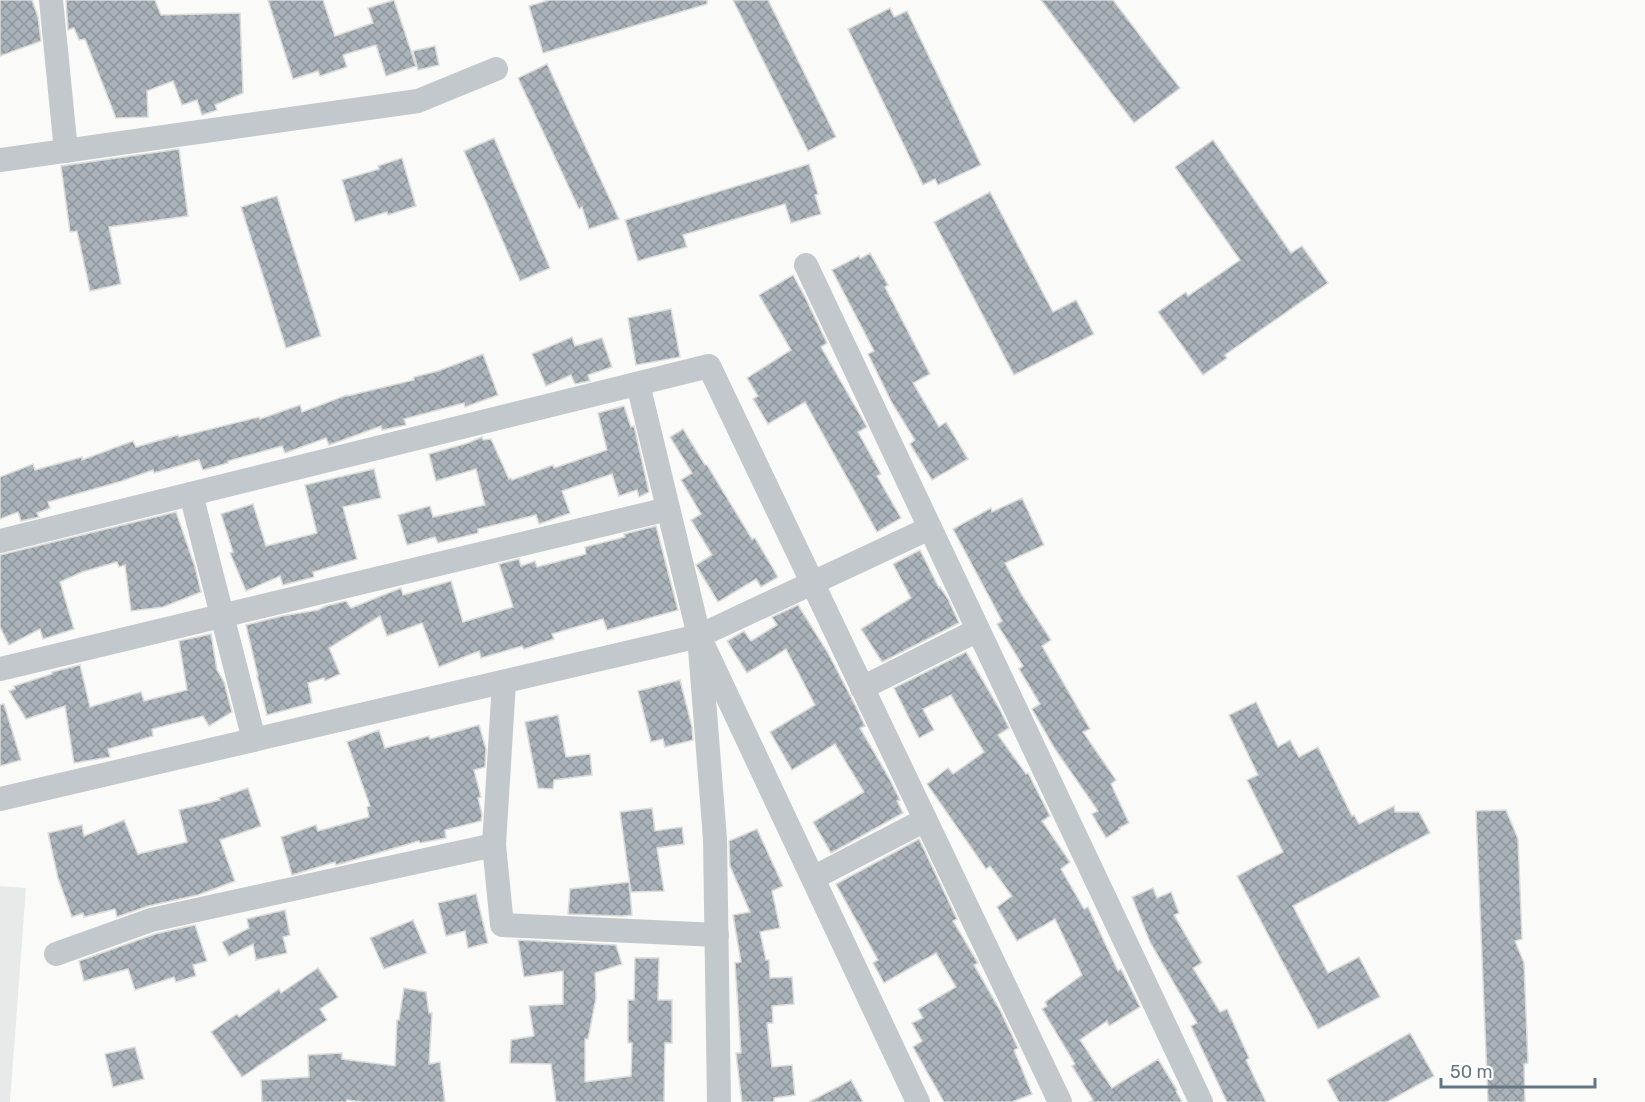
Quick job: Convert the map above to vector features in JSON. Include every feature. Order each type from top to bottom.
[{"type":"street","points":[[51,0],[66,151]]},
{"type":"street","points":[[0,160],[418,101],[496,69]]},
{"type":"street","points":[[806,265],[1201,1102]]},
{"type":"street","points":[[0,542],[709,366],[1060,1102]]},
{"type":"street","points":[[638,384],[699,636],[715,839],[719,1102]]},
{"type":"street","points":[[191,494],[254,740]]},
{"type":"street","points":[[0,669],[668,509]]},
{"type":"street","points":[[0,800],[699,636],[930,528]]},
{"type":"street","points":[[862,688],[978,630]]},
{"type":"street","points":[[699,636],[918,1102]]},
{"type":"street","points":[[504,682],[494,845],[502,925],[717,935]]},
{"type":"street","points":[[813,878],[925,820]]},
{"type":"street","points":[[56,954],[151,920],[494,845]]},
{"type":"shaded area","points":[[0,886],[26,888],[10,1102],[0,1102]]},
{"type":"building","points":[[0,0],[32,0],[38,17],[41,41],[0,56]]},
{"type":"building","points":[[66,0],[155,0],[161,15],[240,13],[243,93],[215,105],[217,110],[202,115],[197,100],[182,105],[173,81],[147,91],[148,117],[116,118],[85,39],[79,40],[74,28],[68,30]]},
{"type":"building","points":[[268,0],[323,0],[335,36],[373,23],[368,8],[394,0],[416,66],[386,76],[376,45],[343,55],[347,67],[320,76],[318,71],[293,79]]},
{"type":"building","points":[[549,0],[707,0],[707,4],[543,53],[529,6]]},
{"type":"building","points":[[733,0],[768,0],[836,137],[808,151]]},
{"type":"building","points":[[1041,0],[1113,0],[1180,88],[1134,123]]},
{"type":"building","points":[[890,8],[894,17],[907,11],[981,165],[938,185],[935,179],[923,185],[848,29]]},
{"type":"building","points":[[435,46],[439,65],[418,70],[413,51]]},
{"type":"building","points":[[547,64],[619,219],[589,229],[582,207],[579,209],[518,78]]},
{"type":"building","points":[[494,138],[550,268],[520,281],[464,151]]},
{"type":"building","points":[[1213,140],[1291,253],[1302,246],[1328,283],[1225,355],[1227,358],[1203,375],[1158,312],[1186,292],[1188,296],[1240,260],[1175,167]]},
{"type":"building","points":[[179,149],[188,216],[109,227],[121,284],[90,291],[77,231],[70,232],[61,166]]},
{"type":"building","points":[[402,158],[416,206],[355,222],[342,180],[379,169],[378,166]]},
{"type":"building","points":[[809,164],[821,214],[791,223],[785,204],[683,235],[687,247],[638,261],[625,220]]},
{"type":"building","points":[[990,192],[1053,312],[1076,300],[1094,334],[1014,375],[934,222]]},
{"type":"building","points":[[277,196],[321,336],[286,348],[241,207]]},
{"type":"building","points":[[870,253],[888,285],[885,287],[930,374],[913,383],[939,427],[946,422],[968,459],[932,480],[910,444],[915,440],[892,403],[868,354],[874,351],[832,270]]},
{"type":"building","points":[[793,275],[827,343],[821,347],[867,427],[858,432],[881,474],[877,476],[901,518],[877,532],[805,402],[768,424],[753,399],[758,396],[747,378],[791,350],[759,295]]},
{"type":"building","points":[[671,309],[680,357],[636,365],[628,318]]},
{"type":"building","points":[[572,337],[575,346],[602,338],[612,367],[588,375],[590,381],[575,384],[571,375],[546,386],[532,354]]},
{"type":"building","points":[[483,354],[498,395],[465,407],[464,403],[404,419],[406,425],[382,430],[381,426],[329,445],[326,438],[285,453],[282,446],[203,470],[199,460],[154,473],[153,470],[48,502],[50,508],[37,513],[39,517],[21,521],[18,512],[0,519],[0,477],[33,464],[35,470],[82,457],[82,460],[133,441],[136,447],[178,435],[179,437],[259,417],[260,419],[300,405],[302,412],[347,395],[414,380],[414,377],[438,371]]},
{"type":"building","points":[[624,406],[631,427],[634,426],[649,492],[639,497],[637,490],[619,496],[612,474],[562,491],[570,513],[539,524],[536,515],[478,529],[478,533],[438,543],[435,537],[407,545],[398,515],[430,506],[433,517],[485,505],[476,469],[436,481],[429,454],[482,437],[483,440],[491,439],[509,479],[512,480],[553,465],[554,468],[607,450],[598,413]]},
{"type":"building","points":[[683,429],[778,577],[761,587],[756,579],[718,602],[696,565],[712,555],[691,520],[701,514],[681,480],[692,473],[670,437]]},
{"type":"building","points":[[374,469],[381,498],[343,507],[357,559],[313,572],[314,577],[283,585],[280,576],[246,591],[230,553],[233,552],[221,514],[253,504],[266,546],[317,533],[305,485]]},
{"type":"building","points":[[1022,498],[1044,545],[1005,563],[1022,595],[1051,640],[1042,646],[1090,729],[1083,732],[1116,780],[1111,784],[1129,823],[1106,838],[1092,814],[1098,811],[1055,749],[1032,709],[1040,704],[1019,669],[1023,666],[997,624],[1002,621],[953,529],[991,508],[992,512]]},
{"type":"building","points":[[176,512],[201,592],[163,607],[131,611],[125,565],[119,567],[117,562],[82,572],[60,582],[74,629],[43,639],[40,629],[9,645],[0,627],[0,555]]},
{"type":"building","points":[[656,526],[678,610],[607,630],[603,619],[552,634],[554,639],[524,649],[522,646],[481,658],[479,651],[439,667],[422,623],[387,636],[380,616],[329,648],[340,674],[325,681],[324,678],[308,683],[312,703],[267,715],[246,625],[318,610],[346,601],[351,608],[401,588],[403,595],[451,581],[463,622],[513,607],[499,564],[519,559],[521,566],[535,561],[537,567],[586,554],[585,547]]},
{"type":"building","points":[[920,550],[959,623],[882,662],[861,629],[911,598],[893,564]]},
{"type":"building","points":[[798,605],[828,653],[855,705],[865,726],[860,728],[889,778],[900,800],[897,801],[903,813],[831,853],[813,822],[864,792],[835,744],[792,770],[770,732],[815,705],[786,649],[747,673],[727,641],[744,631],[751,641],[777,625],[772,617]]},
{"type":"building","points":[[211,634],[217,670],[224,682],[232,712],[209,726],[203,716],[152,729],[153,736],[108,749],[110,757],[74,763],[65,706],[26,719],[9,691],[15,689],[14,686],[52,674],[52,672],[80,665],[90,707],[141,692],[144,701],[187,690],[179,641]]},
{"type":"building","points":[[966,652],[1009,728],[998,735],[1026,774],[1028,773],[1050,816],[1042,821],[1070,862],[1061,869],[1084,909],[1088,907],[1118,971],[1121,969],[1140,1007],[1109,1026],[1107,1021],[1080,1040],[1112,1088],[1158,1059],[1182,1102],[1090,1102],[1093,1100],[1072,1066],[1075,1064],[1042,1009],[1047,1006],[1045,1002],[1082,975],[1055,919],[1017,941],[997,907],[1012,896],[990,866],[986,869],[927,784],[948,768],[953,774],[984,752],[951,695],[923,709],[934,730],[919,738],[894,688]]},
{"type":"building","points":[[680,680],[693,740],[665,747],[663,739],[651,742],[638,691]]},
{"type":"building","points":[[1256,702],[1278,747],[1290,740],[1299,757],[1318,747],[1352,816],[1354,815],[1359,824],[1394,806],[1395,812],[1419,812],[1430,833],[1293,906],[1328,973],[1359,957],[1380,997],[1318,1029],[1237,876],[1283,852],[1247,780],[1258,775],[1229,715]]},
{"type":"building","points":[[4,704],[21,760],[0,766],[0,705]]},
{"type":"building","points":[[558,715],[566,757],[590,754],[592,775],[554,780],[553,789],[538,788],[525,722]]},
{"type":"building","points":[[479,725],[486,749],[485,767],[474,770],[481,797],[478,798],[482,814],[481,821],[445,830],[446,838],[420,843],[419,841],[292,875],[281,837],[316,825],[318,831],[369,817],[367,807],[370,806],[347,742],[379,730],[385,748],[429,736],[430,739]]},
{"type":"building","points":[[248,788],[261,826],[220,840],[235,881],[198,895],[148,906],[117,917],[115,909],[84,917],[83,913],[72,917],[58,878],[48,833],[82,825],[84,836],[124,820],[138,854],[187,842],[179,810],[220,800],[219,798]]},
{"type":"building","points":[[652,808],[655,831],[682,827],[684,844],[657,848],[664,891],[631,892],[620,812]]},
{"type":"building","points":[[1506,810],[1518,839],[1522,939],[1515,941],[1524,963],[1528,1063],[1524,1064],[1525,1102],[1488,1102],[1476,811]]},
{"type":"building","points":[[757,829],[783,886],[772,891],[780,928],[760,932],[766,960],[769,960],[770,978],[792,977],[794,1004],[772,1006],[773,1023],[767,1023],[772,1067],[792,1065],[795,1095],[774,1098],[774,1102],[742,1102],[736,1053],[741,1053],[735,963],[741,962],[733,915],[750,912],[730,866],[729,841]]},
{"type":"building","points":[[919,839],[957,919],[953,921],[978,963],[974,965],[1000,1010],[1018,1048],[1014,1050],[1032,1094],[1012,1102],[944,1102],[913,1047],[922,1041],[912,1023],[923,1018],[918,1009],[956,987],[936,953],[884,983],[873,963],[878,960],[836,884]]},
{"type":"building","points":[[629,882],[632,915],[568,914],[570,889]]},
{"type":"building","points":[[1153,888],[1157,898],[1171,892],[1179,913],[1174,915],[1202,963],[1193,968],[1220,1012],[1227,1009],[1249,1058],[1246,1060],[1266,1102],[1227,1102],[1191,1026],[1197,1023],[1150,942],[1132,897]]},
{"type":"building","points":[[476,894],[488,943],[468,948],[465,931],[446,936],[438,903]]},
{"type":"building","points":[[285,910],[290,935],[283,937],[287,953],[256,960],[253,944],[229,956],[222,942],[249,928],[247,919]]},
{"type":"building","points":[[413,920],[427,953],[384,969],[370,938]]},
{"type":"building","points":[[195,925],[207,961],[193,965],[196,976],[176,982],[174,977],[135,990],[128,969],[84,981],[79,961],[155,934]]},
{"type":"building","points":[[518,940],[616,945],[622,964],[595,973],[596,998],[588,1039],[585,1039],[585,1082],[631,1076],[632,1043],[628,1043],[628,1000],[634,1000],[635,958],[659,958],[658,1000],[672,1000],[672,1043],[665,1043],[664,1102],[556,1102],[551,1064],[510,1063],[511,1040],[534,1036],[529,1006],[563,1004],[563,971],[524,977]]},
{"type":"building","points":[[318,968],[338,997],[320,1009],[327,1020],[242,1077],[211,1032],[237,1014],[239,1017],[279,989],[281,993]]},
{"type":"building","points":[[404,988],[426,992],[429,1013],[432,1013],[429,1064],[440,1062],[445,1102],[347,1100],[346,1102],[262,1102],[261,1080],[309,1077],[308,1055],[342,1053],[342,1059],[395,1066],[397,1020],[399,1020]]},
{"type":"building","points":[[1410,1033],[1434,1076],[1387,1102],[1339,1102],[1327,1080]]},
{"type":"building","points":[[135,1047],[144,1079],[113,1087],[105,1054]]},
{"type":"building","points":[[851,1080],[863,1102],[809,1102]]}]
